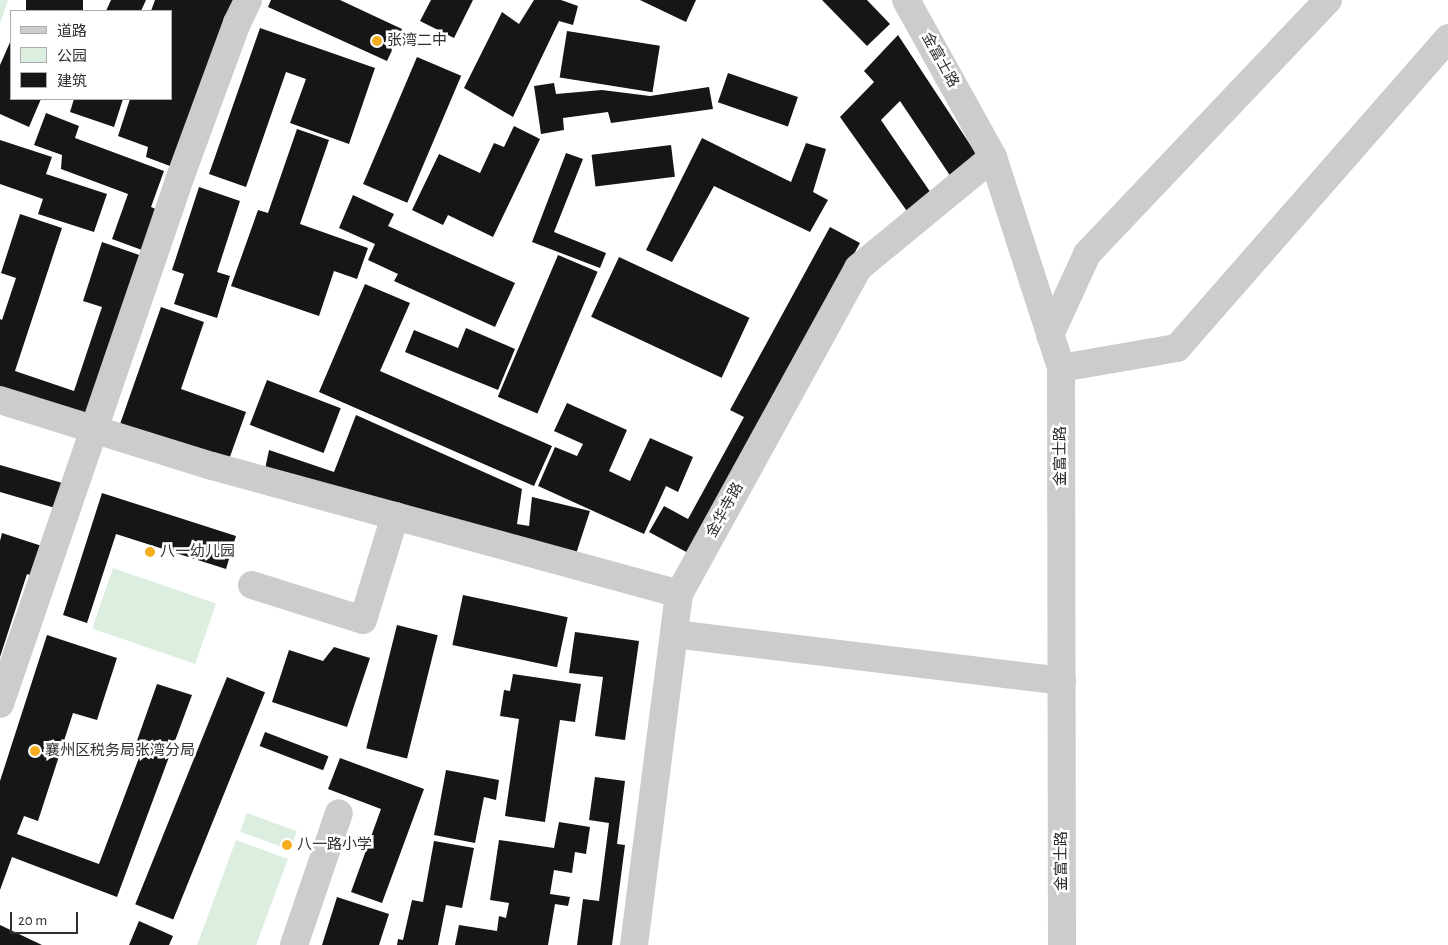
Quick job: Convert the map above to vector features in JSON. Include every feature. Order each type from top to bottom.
[{"type":"street","points":[[0,704],[96,430],[182,175],[237,23],[248,0]]},
{"type":"street","name":"金富士路","points":[[906,0],[993,157],[1061,368],[1062,945]]},
{"type":"street","points":[[1050,335],[1087,254],[1328,0]]},
{"type":"street","points":[[1061,368],[1177,348],[1448,38]]},
{"type":"street","name":"金华寺路","points":[[634,945],[679,594],[858,268],[993,157]]},
{"type":"street","points":[[0,400],[212,466],[679,594]]},
{"type":"street","points":[[252,585],[363,620],[395,516]]},
{"type":"street","points":[[674,634],[1062,681]]},
{"type":"street","points":[[294,945],[339,813]]},
{"type":"green space","points":[[0,0],[8,0],[0,24]]},
{"type":"green space","points":[[113,568],[216,603],[195,664],[92,629]]},
{"type":"green space","points":[[247,813],[297,831],[290,850],[240,832]]},
{"type":"green space","points":[[236,840],[288,859],[256,945],[197,945]]},
{"type":"building","points":[[26,0],[83,0],[83,10],[26,10]]},
{"type":"building","points":[[111,0],[146,0],[141,10],[106,10]]},
{"type":"building","points":[[155,0],[240,0],[178,169],[146,157],[148,147],[118,136],[130,100],[172,100],[172,10],[151,10]]},
{"type":"building","points":[[271,0],[340,0],[402,29],[387,61],[268,7]]},
{"type":"building","points":[[431,0],[473,0],[454,38],[420,21]]},
{"type":"building","points":[[534,0],[561,0],[578,6],[573,25],[559,21],[513,117],[464,88],[502,12],[519,24]]},
{"type":"building","points":[[640,0],[696,0],[686,22]]},
{"type":"building","points":[[822,0],[867,0],[890,24],[867,46]]},
{"type":"building","points":[[260,28],[375,68],[349,144],[290,123],[306,79],[286,72],[246,187],[209,174]]},
{"type":"building","points":[[567,31],[660,46],[652,92],[560,77]]},
{"type":"building","points":[[898,35],[977,155],[951,177],[900,101],[881,120],[933,196],[909,214],[840,117],[874,82],[864,71]]},
{"type":"building","points":[[10,42],[10,100],[41,100],[29,127],[0,114],[0,65]]},
{"type":"building","points":[[417,57],[461,76],[407,203],[363,184]]},
{"type":"building","points":[[728,73],[798,97],[788,126],[718,102]]},
{"type":"building","points":[[554,83],[556,94],[602,90],[650,96],[709,87],[713,109],[611,123],[608,112],[563,118],[564,130],[541,134],[534,86]]},
{"type":"building","points":[[74,100],[123,100],[114,127],[70,112]]},
{"type":"building","points":[[46,113],[79,126],[75,138],[164,171],[151,207],[165,213],[150,253],[112,239],[128,194],[61,169],[62,155],[34,145]]},
{"type":"building","points":[[514,126],[540,139],[493,237],[448,215],[443,225],[412,210],[439,154],[480,173],[494,143],[504,147]]},
{"type":"building","points":[[297,129],[329,140],[300,224],[368,248],[357,279],[334,271],[319,316],[231,286],[258,210],[268,213]]},
{"type":"building","points":[[702,138],[791,182],[806,143],[826,149],[813,192],[828,200],[810,232],[714,186],[672,262],[646,250]]},
{"type":"building","points":[[0,140],[52,157],[46,174],[107,194],[94,232],[38,214],[43,199],[0,184]]},
{"type":"building","points":[[671,145],[675,177],[595,187],[592,155]]},
{"type":"building","points":[[566,153],[583,159],[554,232],[606,253],[600,268],[532,242]]},
{"type":"building","points":[[199,187],[240,201],[217,272],[230,276],[217,318],[174,304],[184,274],[172,270]]},
{"type":"building","points":[[353,195],[394,214],[388,226],[515,283],[495,327],[394,281],[398,274],[368,260],[375,244],[339,228]]},
{"type":"building","points":[[20,214],[62,228],[15,371],[74,391],[102,307],[83,301],[102,242],[145,257],[92,418],[0,388],[0,319],[2,320],[16,278],[1,273]]},
{"type":"building","points":[[830,227],[860,243],[690,554],[649,532],[664,506],[688,519],[744,417],[730,410]]},
{"type":"building","points":[[558,255],[598,272],[537,414],[498,397]]},
{"type":"building","points":[[619,257],[750,318],[722,378],[591,317]]},
{"type":"building","points":[[365,284],[410,303],[380,371],[552,446],[534,486],[319,392]]},
{"type":"building","points":[[161,307],[204,322],[181,389],[246,412],[227,465],[119,427]]},
{"type":"building","points":[[466,328],[515,349],[498,390],[405,352],[414,330],[458,348]]},
{"type":"building","points":[[267,380],[341,408],[324,453],[250,425]]},
{"type":"building","points":[[567,403],[627,430],[609,471],[630,481],[650,438],[693,457],[678,492],[666,486],[644,534],[538,486],[555,447],[577,456],[583,444],[554,431]]},
{"type":"building","points":[[356,415],[522,489],[517,524],[529,526],[532,497],[590,511],[575,557],[265,469],[269,450],[334,472]]},
{"type":"building","points":[[0,465],[62,483],[54,508],[0,492]]},
{"type":"building","points":[[102,493],[236,536],[226,569],[116,534],[87,623],[63,615]]},
{"type":"building","points":[[2,533],[51,549],[41,579],[27,574],[0,657],[0,541]]},
{"type":"building","points":[[463,595],[568,617],[557,667],[452,645]]},
{"type":"building","points":[[397,625],[438,635],[407,758],[366,748]]},
{"type":"building","points":[[575,632],[639,641],[625,740],[595,736],[603,677],[569,673]]},
{"type":"building","points":[[47,635],[117,658],[97,720],[73,713],[38,821],[24,816],[17,834],[99,864],[140,755],[133,752],[157,684],[192,695],[117,897],[12,857],[0,890],[0,781]]},
{"type":"building","points":[[334,647],[370,658],[347,727],[272,702],[289,650],[323,661]]},
{"type":"building","points":[[513,674],[581,684],[575,722],[560,720],[545,822],[505,816],[519,719],[500,716],[504,690],[510,691]]},
{"type":"building","points":[[227,677],[265,692],[173,920],[135,904]]},
{"type":"building","points":[[265,732],[328,756],[323,770],[260,746]]},
{"type":"building","points":[[340,758],[424,789],[382,903],[351,892],[381,809],[328,789]]},
{"type":"building","points":[[446,770],[499,780],[496,800],[484,797],[475,843],[434,835]]},
{"type":"building","points":[[595,777],[625,781],[617,844],[625,845],[612,945],[577,945],[583,899],[599,901],[609,823],[589,820]]},
{"type":"building","points":[[559,822],[590,827],[586,854],[575,852],[572,873],[554,870],[550,894],[570,897],[568,906],[555,904],[548,945],[455,945],[459,925],[497,931],[499,916],[506,918],[509,903],[490,900],[499,840],[554,848]]},
{"type":"building","points":[[434,841],[474,848],[462,908],[446,905],[438,945],[397,945],[398,939],[403,940],[412,900],[423,902]]},
{"type":"building","points":[[337,897],[389,914],[379,945],[322,945]]},
{"type":"building","points":[[139,921],[173,936],[169,945],[129,945]]},
{"type":"building","points":[[0,925],[42,945],[0,945]]},
{"type":"place","name":"张湾二中","points":[[377,41]]},
{"type":"place","name":"八一幼儿园","points":[[150,552]]},
{"type":"place","name":"襄州区税务局张湾分局","points":[[35,751]]},
{"type":"place","name":"八一路小学","points":[[287,845]]}]
